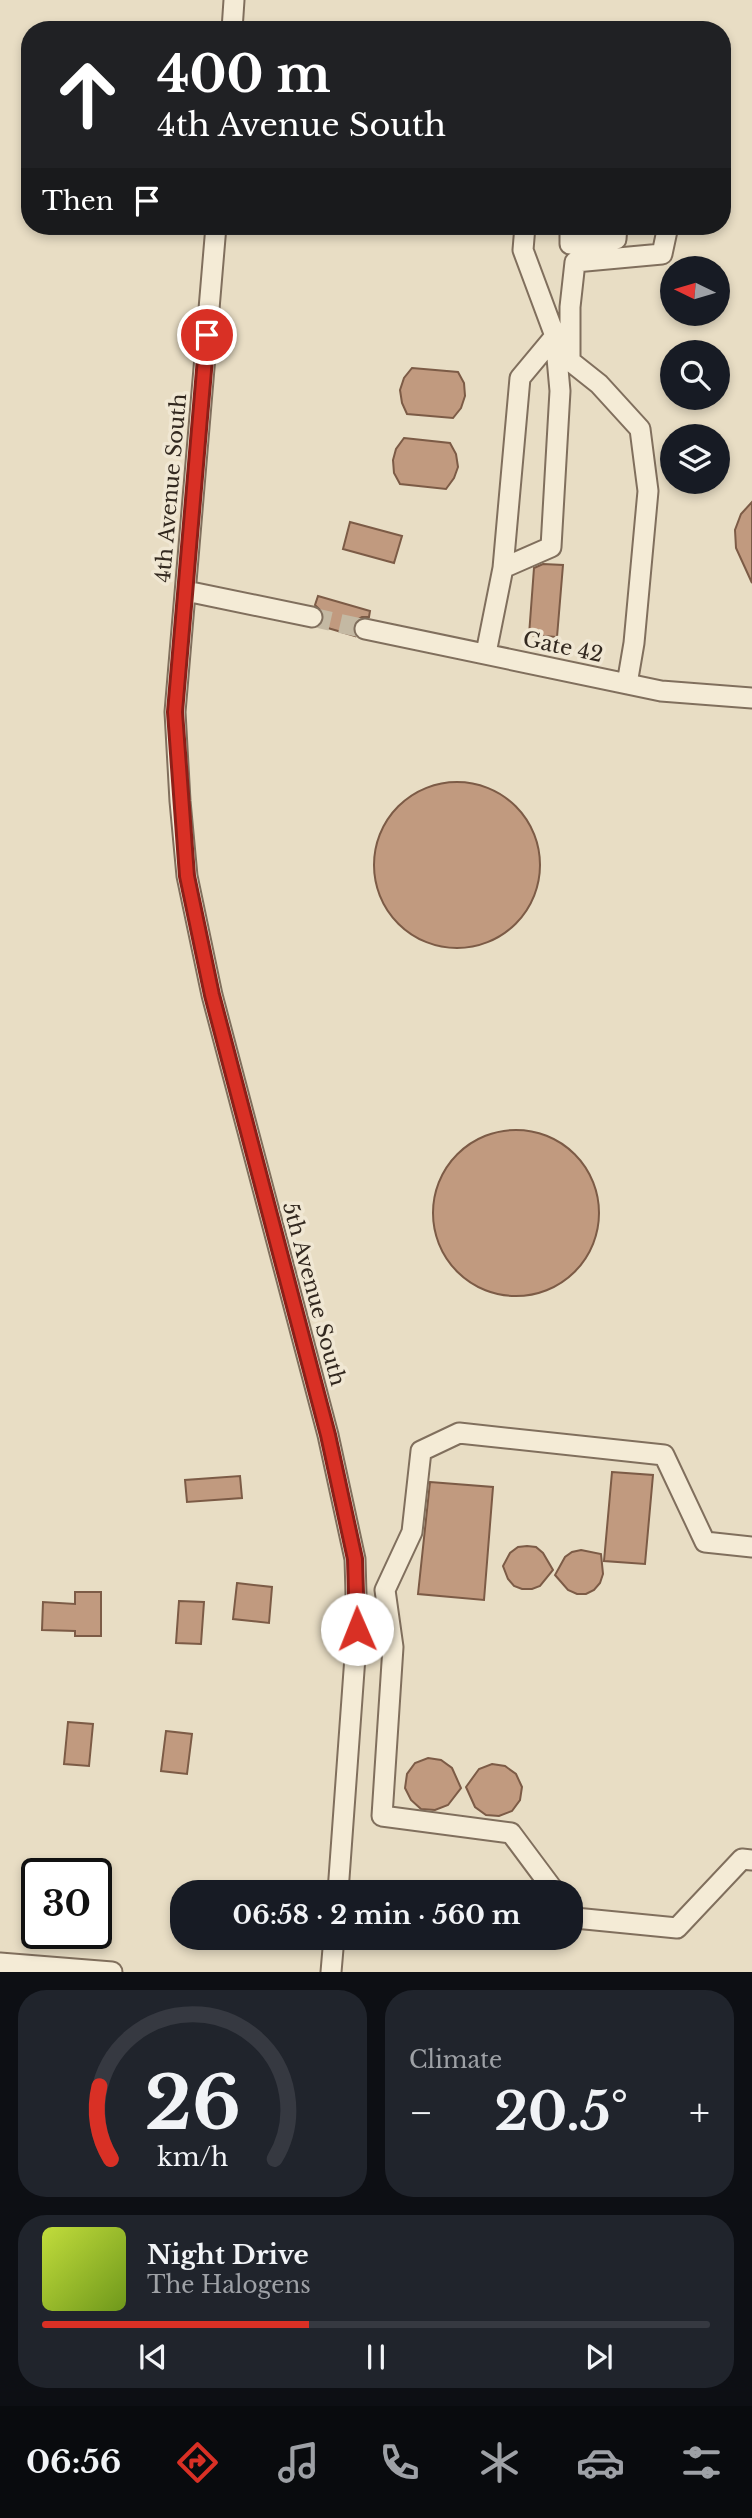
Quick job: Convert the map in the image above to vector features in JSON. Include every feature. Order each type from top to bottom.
[{"type":"street","points":[[233,21],[234,0]]},
{"type":"street","name":"4th Avenue South","points":[[175,712],[215,235]]},
{"type":"street","points":[[503,568],[551,547],[561,391],[555,336],[523,250],[524,235]]},
{"type":"street","points":[[570,235],[570,244],[595,244],[617,239],[617,235]]},
{"type":"street","points":[[627,684],[634,643],[648,491],[640,429],[599,384],[570,360],[570,307],[575,262],[662,254],[666,235]]},
{"type":"street","points":[[486,653],[503,568],[520,378],[555,336]]},
{"type":"street","points":[[186,591],[312,617]]},
{"type":"street","name":"Gate 42","points":[[365,629],[661,691],[752,698]]},
{"type":"street","name":"5th Avenue South","points":[[175,712],[187,876],[212,995],[328,1435],[355,1559],[357,1629],[339,1880]]},
{"type":"street","points":[[546,1880],[511,1833],[382,1816],[393,1647],[385,1591],[412,1532],[421,1451],[459,1433],[664,1455],[705,1542],[752,1547]]},
{"type":"street","points":[[583,1919],[677,1928],[742,1858],[752,1860]]},
{"type":"street","points":[[331,1972],[333,1950]]},
{"type":"street","points":[[0,1963],[112,1972]]},
{"type":"building","points":[[412,368],[458,372],[464,383],[465,396],[461,408],[453,418],[407,414],[400,390],[404,378]]},
{"type":"building","points":[[404,438],[450,443],[456,454],[458,467],[446,489],[400,484],[394,473],[393,460],[396,449]]},
{"type":"building","points":[[752,502],[752,583],[736,548],[735,530],[741,514]]},
{"type":"building","points":[[350,522],[402,536],[394,563],[343,549]]},
{"type":"building","points":[[543,564],[563,565],[557,637],[529,635],[534,568]]},
{"type":"building","points":[[318,596],[370,611],[369,617],[355,621],[355,636],[321,626],[324,614],[315,605]]},
{"type":"building","points":[[457,782],[489,788],[516,806],[534,833],[540,865],[534,897],[516,924],[489,942],[457,948],[425,942],[398,924],[380,897],[374,865],[380,833],[398,806],[425,788]]},
{"type":"building","points":[[516,1130],[548,1136],[575,1154],[593,1181],[599,1213],[593,1245],[575,1272],[548,1290],[516,1296],[484,1290],[457,1272],[439,1245],[433,1213],[439,1181],[457,1154],[484,1136]]},
{"type":"building","points":[[612,1472],[653,1475],[645,1564],[604,1561]]},
{"type":"building","points":[[240,1476],[242,1498],[187,1502],[185,1480]]},
{"type":"building","points":[[430,1482],[493,1487],[484,1600],[418,1594]]},
{"type":"building","points":[[518,1547],[536,1547],[543,1553],[553,1570],[540,1586],[522,1589],[514,1586],[508,1579],[503,1566],[510,1553]]},
{"type":"building","points":[[581,1550],[601,1554],[603,1574],[600,1583],[586,1594],[568,1590],[555,1575],[565,1557]]},
{"type":"building","points":[[237,1583],[272,1587],[269,1623],[233,1619]]},
{"type":"building","points":[[75,1592],[101,1592],[101,1636],[75,1636],[75,1631],[42,1630],[43,1602],[75,1604]]},
{"type":"building","points":[[179,1601],[204,1602],[201,1644],[176,1643]]},
{"type":"building","points":[[68,1722],[93,1724],[89,1766],[64,1764]]},
{"type":"building","points":[[166,1731],[192,1734],[187,1774],[161,1771]]},
{"type":"building","points":[[428,1758],[441,1760],[452,1768],[461,1788],[448,1805],[435,1810],[421,1809],[411,1800],[405,1788],[407,1774],[415,1763]]},
{"type":"building","points":[[492,1764],[505,1766],[516,1774],[522,1787],[520,1800],[512,1811],[499,1816],[486,1815],[475,1807],[466,1787],[479,1769]]},
{"type":"tunnel","points":[[312,617],[365,629]]},
{"type":"route","points":[[207,335],[175,712],[187,876],[212,995],[328,1435],[355,1559],[357,1629]]}]
